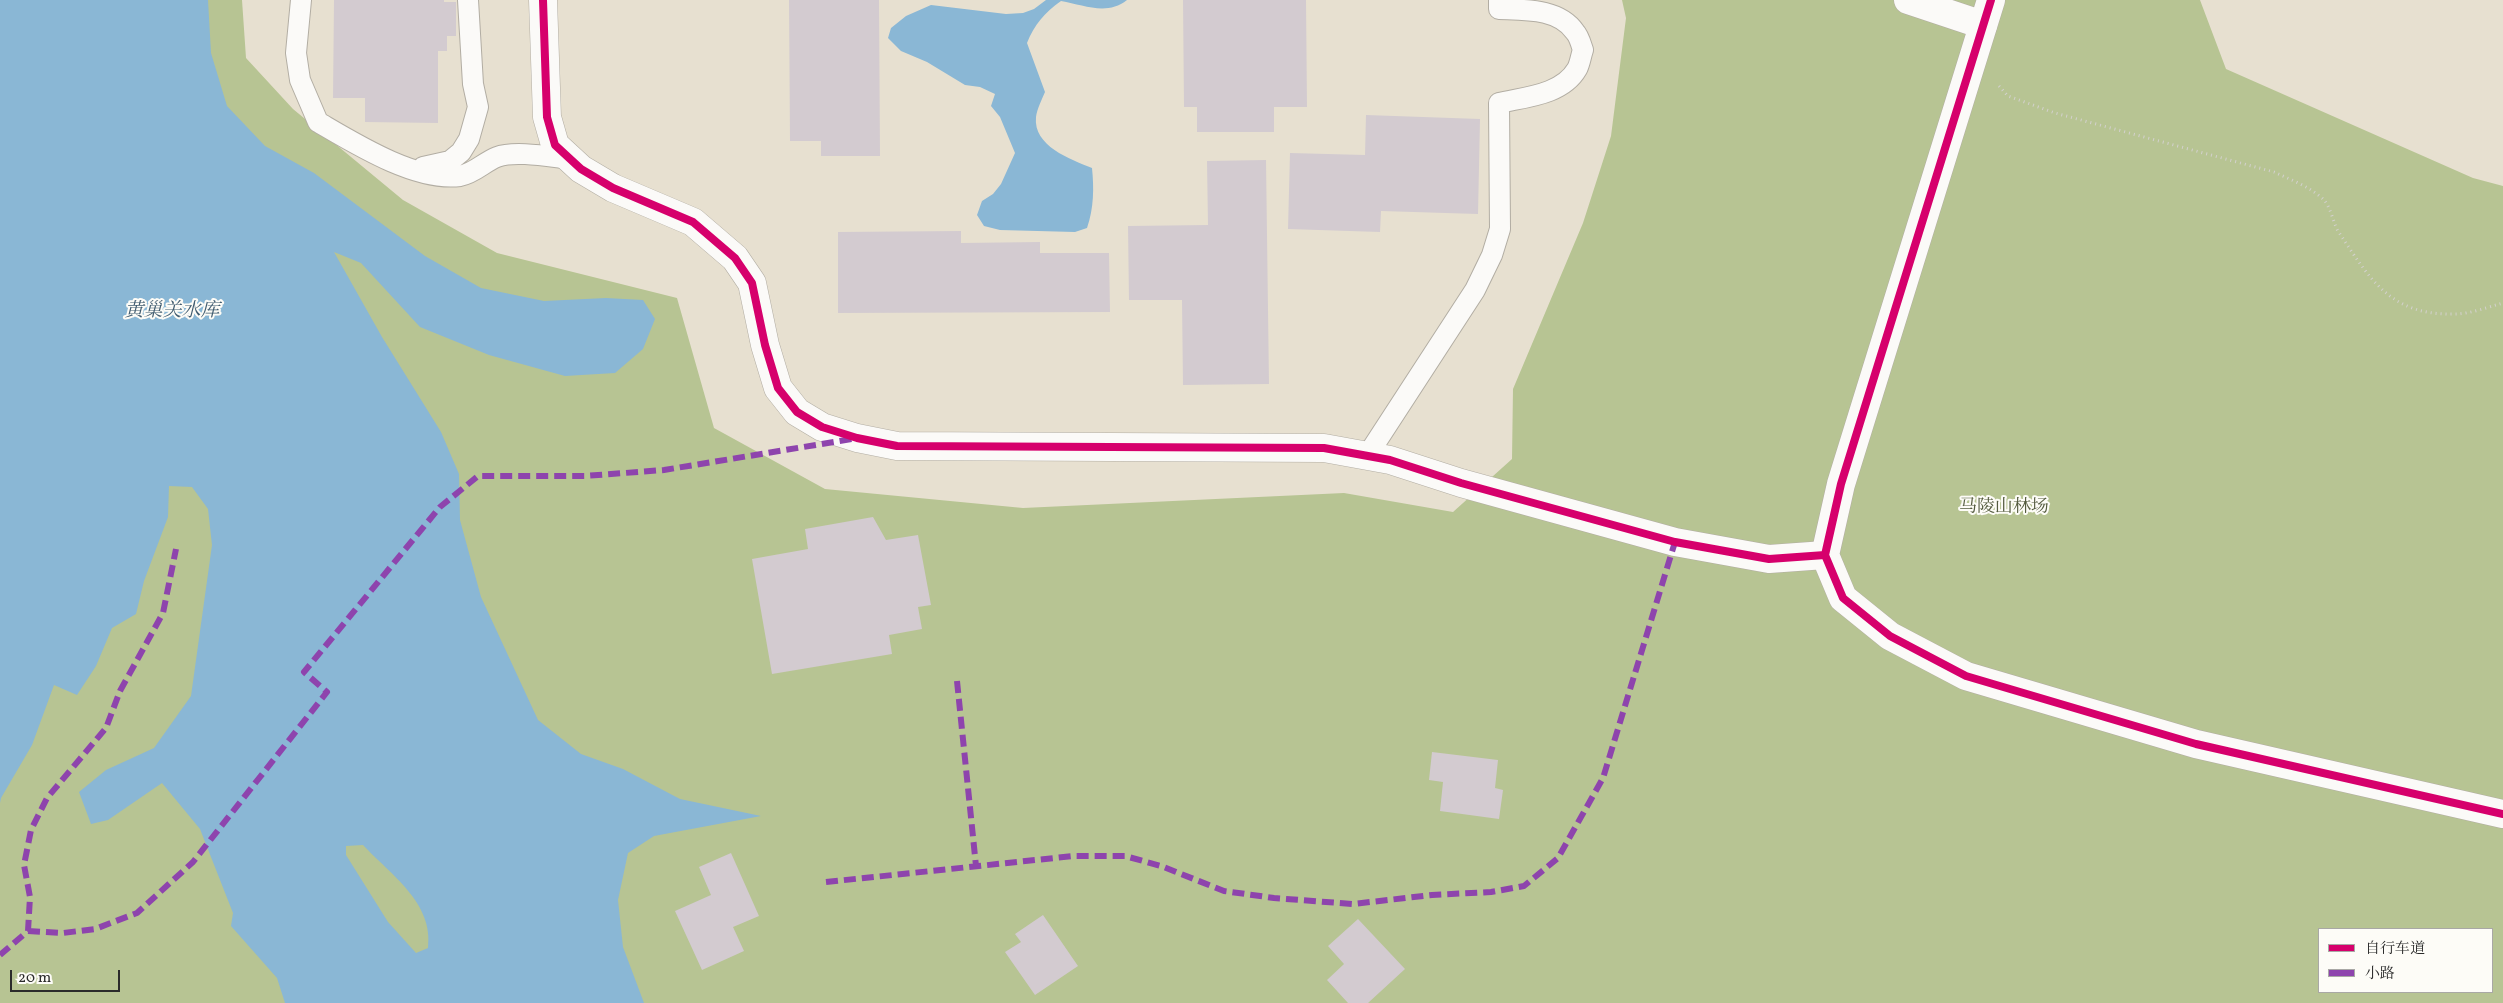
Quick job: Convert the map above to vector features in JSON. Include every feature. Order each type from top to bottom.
[{"type":"street","points":[[543,0],[547,117],[555,145],[581,169],[613,188],[693,222],[735,258],[752,283],[778,388],[797,412],[822,427],[857,438],[897,446],[1324,448],[1390,460],[1461,482],[1675,542],[1769,559],[1825,555]]},
{"type":"street","points":[[1908,0],[1987,13],[1841,484],[1825,555],[1843,598],[1890,636],[1966,676],[2196,744],[2503,814]]},
{"type":"lane","points":[[301,0],[296,53],[300,80],[318,122],[363,148],[412,170],[459,176],[476,170],[498,157],[518,155],[570,159]]},
{"type":"lane","points":[[412,170],[450,161],[461,152],[469,139],[478,107],[473,84],[468,0]]},
{"type":"lane","points":[[1367,456],[1475,290],[1492,255],[1500,229],[1499,103],[1540,94],[1560,86],[1577,69],[1583,50],[1575,31],[1559,18],[1536,11],[1499,8],[1499,0]]},
{"type":"path","points":[[1974,54],[2008,96],[2054,113],[2274,172],[2304,186],[2325,201],[2342,236],[2375,284],[2392,299],[2424,312],[2456,314],[2503,303]]},
{"type":"green space","name":"马陵山林场","points":[[0,0],[242,0],[246,58],[293,109],[403,200],[497,253],[677,298],[714,428],[825,489],[1023,508],[1344,493],[1453,512],[1512,459],[1513,389],[1583,223],[1611,136],[1626,18],[1622,0],[2200,0],[2226,69],[2473,178],[2503,186],[2503,1003],[0,1003]]},
{"type":"water","name":"黄巢关水库","points":[[0,0],[208,0],[211,53],[227,106],[265,146],[314,173],[425,256],[481,288],[544,301],[606,298],[643,300],[655,319],[643,349],[615,373],[565,376],[489,355],[420,327],[361,263],[334,252],[382,337],[441,432],[459,474],[460,520],[481,597],[538,720],[581,754],[623,769],[680,799],[761,816],[654,836],[628,853],[618,900],[623,947],[644,1003],[285,1003],[277,978],[231,926],[233,913],[200,829],[162,783],[108,820],[91,824],[79,792],[106,770],[154,748],[191,696],[212,545],[208,509],[192,487],[169,486],[168,517],[144,581],[136,614],[112,628],[96,666],[77,695],[54,685],[32,745],[1,798],[0,803]],"holes":[[[363,845],[408,891],[417,904],[424,917],[428,932],[428,948],[416,953],[388,922],[346,855],[346,846]]]},
{"type":"water","points":[[1046,0],[1127,0],[1119,5],[1103,8],[1087,7],[1061,1],[1041,19],[1027,43],[1045,92],[1036,117],[1040,136],[1047,144],[1064,156],[1092,168],[1091,213],[1087,228],[1075,232],[1000,230],[984,226],[977,215],[982,201],[993,194],[1001,184],[1015,153],[1000,117],[991,106],[995,94],[980,87],[965,85],[927,62],[901,51],[888,38],[891,28],[906,16],[931,5],[1006,14],[1023,13],[1034,9]]},
{"type":"building","points":[[334,0],[444,0],[444,2],[456,2],[456,36],[447,36],[447,51],[438,51],[438,123],[365,122],[365,98],[333,98]]},
{"type":"building","points":[[789,0],[879,0],[880,156],[821,156],[821,141],[790,141]]},
{"type":"building","points":[[1183,0],[1306,0],[1307,107],[1274,107],[1274,132],[1197,132],[1197,107],[1184,107]]},
{"type":"building","points":[[1366,115],[1480,119],[1478,214],[1381,211],[1380,232],[1288,229],[1290,153],[1365,155]]},
{"type":"building","points":[[1266,160],[1269,384],[1183,385],[1182,300],[1129,300],[1128,226],[1208,225],[1207,161]]},
{"type":"building","points":[[961,231],[961,243],[1040,242],[1040,253],[1109,253],[1110,312],[838,313],[838,232]]},
{"type":"building","points":[[873,517],[886,540],[918,535],[931,605],[918,607],[922,629],[889,635],[892,654],[772,674],[752,559],[808,549],[805,529]]},
{"type":"building","points":[[1432,752],[1498,760],[1495,788],[1503,790],[1499,819],[1440,811],[1443,782],[1429,780]]},
{"type":"building","points":[[731,853],[759,916],[733,927],[744,951],[702,970],[675,911],[711,895],[699,867]]},
{"type":"building","points":[[1043,915],[1078,966],[1035,995],[1005,952],[1021,942],[1015,934]]},
{"type":"building","points":[[1358,919],[1405,969],[1368,1003],[1348,1003],[1327,980],[1344,964],[1328,946]]},
{"type":"marked path","points":[[28,931],[63,933],[95,929],[137,913],[193,862],[327,692],[304,672],[440,507],[478,476],[585,476],[664,470],[852,439]]},
{"type":"marked path","points":[[826,882],[1074,856],[1125,856],[1161,866],[1224,891],[1274,898],[1353,904],[1432,895],[1491,892],[1524,886],[1558,858],[1603,778],[1675,542]]},
{"type":"marked path","points":[[0,955],[28,931],[30,897],[24,865],[31,830],[47,798],[106,728],[120,691],[163,613],[176,549]]},
{"type":"marked path","points":[[957,681],[976,866]]},
{"type":"cycle path","points":[[543,0],[547,117],[555,145],[581,169],[613,188],[693,222],[735,258],[752,283],[765,345],[778,388],[797,412],[822,427],[857,438],[897,446],[1324,448],[1390,460],[1461,483],[1675,542],[1769,559],[1825,555]]},
{"type":"cycle path","points":[[1991,0],[1841,484],[1825,555],[1843,598],[1890,636],[1966,676],[2196,744],[2503,814]]}]
